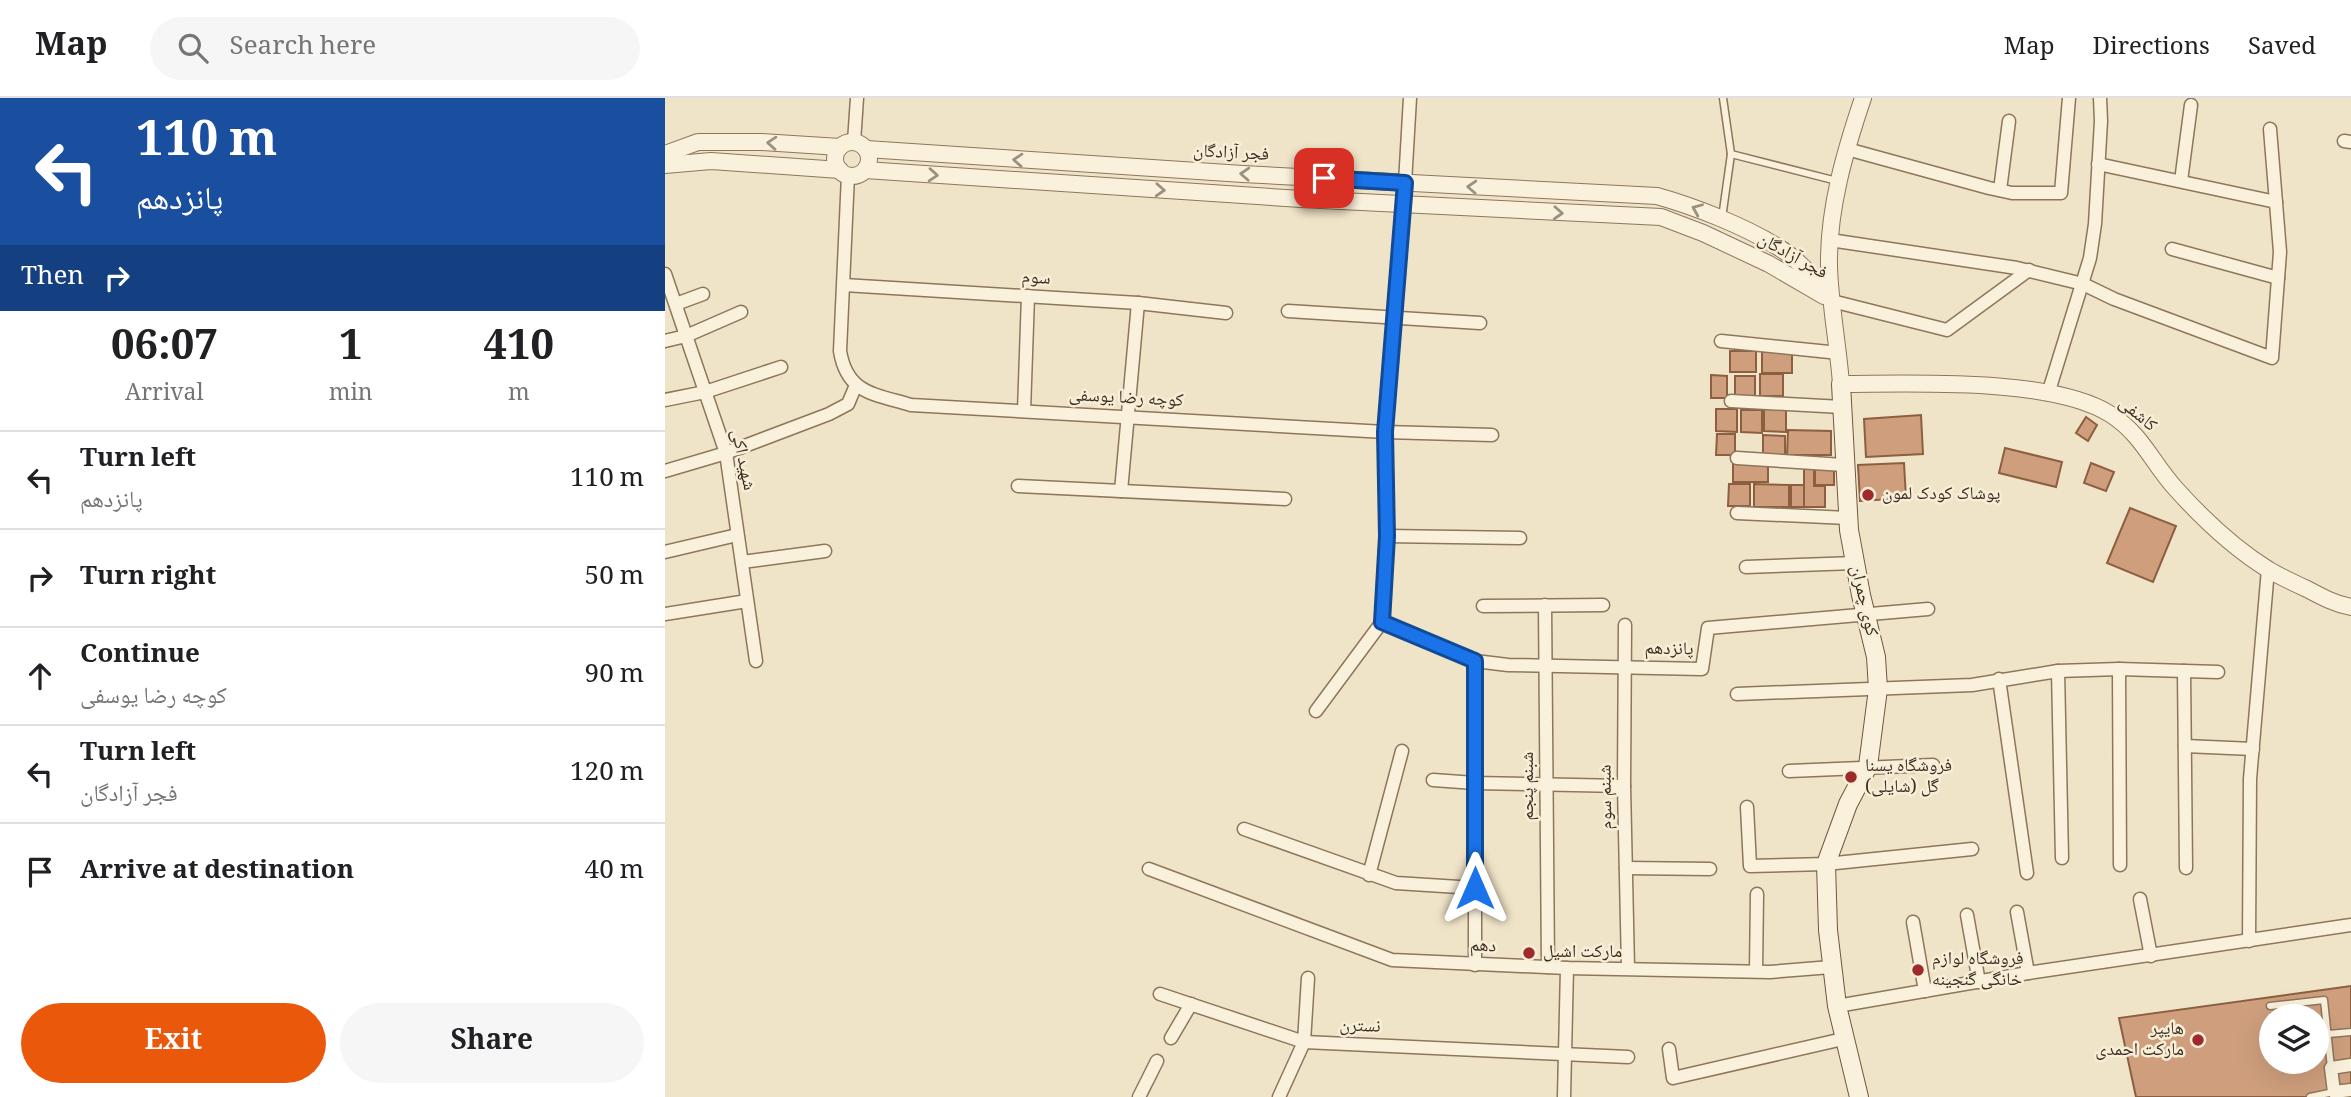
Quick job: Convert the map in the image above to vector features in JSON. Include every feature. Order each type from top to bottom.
[{"type":"main road","name":"کوی چمران","points":[[1842,384],[1848,518],[1876,657],[1878,689],[1868,766],[1848,804],[1826,864],[1831,967],[1843,1039],[1859,1097]]},
{"type":"street","points":[[854,146],[857,98]]},
{"type":"street","points":[[1316,711],[1382,622],[1387,536],[1385,432],[1410,98]]},
{"type":"street","name":"کوی چمران","points":[[1842,384],[1829,267],[1830,240],[1839,181],[1863,98]]},
{"type":"street","points":[[1847,149],[2012,193],[2061,192],[2069,98]]},
{"type":"street","points":[[2048,394],[2090,258],[2095,224],[2100,98]]},
{"type":"street","points":[[2181,181],[2191,105]]},
{"type":"street","points":[[2000,190],[2008,121]]},
{"type":"street","points":[[1830,240],[2029,270],[2083,284],[2114,299],[2272,358],[2280,253],[2270,129]]},
{"type":"street","name":"فجر آزادگان","points":[[665,154],[698,142],[761,142],[1405,183],[1657,196],[1683,203],[1779,247],[1812,275],[1832,301]]},
{"type":"street","points":[[665,165],[711,161],[860,174],[865,170],[869,156],[854,146]]},
{"type":"street","points":[[665,471],[726,453],[829,414],[848,404],[856,385],[843,369],[840,351],[844,285],[844,173],[835,159],[854,146]]},
{"type":"street","points":[[2098,164],[2276,202]]},
{"type":"street","name":"فجر آزادگان","points":[[865,170],[1403,205],[1661,217],[1769,264],[1832,301]]},
{"type":"street","points":[[1769,264],[1779,247]]},
{"type":"street","points":[[2172,249],[2278,278]]},
{"type":"street","points":[[1832,301],[1947,330],[2029,270]]},
{"type":"street","name":"شهید اکی","points":[[665,274],[726,453],[756,661]]},
{"type":"street","name":"سوم","points":[[844,285],[1138,303],[1226,313]]},
{"type":"street","points":[[675,304],[703,294]]},
{"type":"street","points":[[1024,411],[1028,296]]},
{"type":"street","points":[[1121,491],[1138,303]]},
{"type":"street","points":[[1288,311],[1481,323]]},
{"type":"street","points":[[665,341],[686,336],[741,312]]},
{"type":"street","points":[[1721,341],[1839,353]]},
{"type":"street","points":[[665,400],[705,392],[781,367]]},
{"type":"street","name":"کاشفی","points":[[1842,384],[1950,384],[2012,388],[2082,402],[2109,414],[2141,439],[2175,488],[2215,528],[2268,569],[2336,604],[2351,607]]},
{"type":"street","name":"کوچه رضا یوسفی","points":[[856,385],[874,394],[911,405],[1385,432],[1492,435]]},
{"type":"street","points":[[1731,401],[1842,407]]},
{"type":"street","points":[[1737,458],[1844,465]]},
{"type":"street","points":[[1018,486],[1285,499]]},
{"type":"street","points":[[1737,513],[1848,518]]},
{"type":"street","points":[[665,552],[737,535]]},
{"type":"street","points":[[1387,536],[1520,538]]},
{"type":"street","points":[[742,562],[825,551]]},
{"type":"street","points":[[1746,567],[1855,563]]},
{"type":"street","points":[[2249,941],[2250,779],[2268,569]]},
{"type":"street","points":[[665,614],[747,601]]},
{"type":"street","name":"شبنم پنجم","points":[[1545,605],[1548,967]]},
{"type":"street","points":[[1483,606],[1603,605]]},
{"type":"street","name":"پانزدهم","points":[[1382,622],[1475,661],[1546,666],[1702,669],[1708,628],[1929,609]]},
{"type":"street","name":"شبنم سوم","points":[[1625,625],[1624,786],[1628,968]]},
{"type":"street","points":[[1475,661],[1475,965]]},
{"type":"street","points":[[1738,694],[1972,685],[2057,671],[2119,669],[2218,672]]},
{"type":"street","points":[[2119,669],[2120,865]]},
{"type":"street","points":[[2057,671],[2062,858]]},
{"type":"street","points":[[2184,671],[2186,868]]},
{"type":"street","points":[[1999,680],[2027,873]]},
{"type":"street","points":[[2185,746],[2253,749]]},
{"type":"street","points":[[1369,875],[1402,751]]},
{"type":"street","points":[[1789,771],[1933,765]]},
{"type":"street","points":[[1433,780],[1624,786]]},
{"type":"street","points":[[1747,807],[1750,866],[1826,864],[1972,849]]},
{"type":"street","points":[[1244,829],[1396,883],[1475,888]]},
{"type":"street","points":[[1626,868],[1710,869]]},
{"type":"street","name":"دهم","points":[[1149,869],[1392,960],[1567,968],[1756,971],[1831,967]]},
{"type":"street","points":[[1756,971],[1757,894]]},
{"type":"street","points":[[2140,899],[2151,956]]},
{"type":"street","points":[[2017,912],[2028,973]]},
{"type":"street","points":[[1967,915],[1979,982]]},
{"type":"street","points":[[1913,922],[1925,991]]},
{"type":"street","points":[[1837,1006],[2028,973],[2351,925]]},
{"type":"street","points":[[1565,1097],[1567,968]]},
{"type":"street","points":[[1279,1097],[1304,1042],[1308,978]]},
{"type":"street","name":"نسترن","points":[[1160,994],[1304,1042],[1629,1057]]},
{"type":"street","points":[[1171,1038],[1191,1004]]},
{"type":"street","points":[[1669,1049],[1673,1078],[1843,1039]]},
{"type":"street","points":[[1139,1097],[1157,1061]]},
{"type":"street","points":[[2351,1065],[2331,1068],[2334,1092],[2351,1090]]},
{"type":"lane","points":[[1722,220],[1731,154],[1723,98]]},
{"type":"lane","points":[[1731,154],[1839,181]]},
{"type":"lane","points":[[2288,1004],[2324,1000],[2324,1004]]},
{"type":"lane","points":[[2329,1034],[2351,1032]]},
{"type":"lane","points":[[2329,1045],[2331,1068]]},
{"type":"lane","points":[[2310,1097],[2334,1092]]},
{"type":"building","points":[[1730,351],[1756,351],[1756,372],[1730,372]]},
{"type":"building","points":[[1762,352],[1792,352],[1792,373],[1762,373]]},
{"type":"building","points":[[1760,374],[1783,374],[1783,396],[1760,396]]},
{"type":"building","points":[[1711,375],[1727,376],[1727,398],[1711,398]]},
{"type":"building","points":[[1735,376],[1755,376],[1755,396],[1735,396]]},
{"type":"building","points":[[1764,405],[1786,405],[1786,432],[1764,431]]},
{"type":"building","points":[[1716,409],[1737,409],[1737,432],[1716,431]]},
{"type":"building","points":[[1741,410],[1762,410],[1762,433],[1741,432]]},
{"type":"building","points":[[1921,415],[1923,454],[1866,457],[1864,419]]},
{"type":"building","points":[[2086,417],[2097,425],[2088,441],[2076,433]]},
{"type":"building","points":[[1788,430],[1831,431],[1831,455],[1787,455]]},
{"type":"building","points":[[1717,434],[1735,434],[1735,455],[1716,455]]},
{"type":"building","points":[[1763,435],[1785,436],[1785,455],[1763,455]]},
{"type":"building","points":[[2005,448],[2062,462],[2056,487],[1999,473]]},
{"type":"building","points":[[1733,462],[1768,462],[1768,482],[1733,482]]},
{"type":"building","points":[[1904,463],[1906,498],[1860,501],[1858,465]]},
{"type":"building","points":[[2091,463],[2114,472],[2106,491],[2084,483]]},
{"type":"building","points":[[1804,467],[1814,467],[1814,486],[1825,486],[1825,507],[1804,507]]},
{"type":"building","points":[[1815,467],[1834,467],[1834,485],[1815,485]]},
{"type":"building","points":[[1729,484],[1750,484],[1750,506],[1728,506]]},
{"type":"building","points":[[1754,484],[1789,485],[1789,507],[1754,507]]},
{"type":"building","points":[[1791,485],[1804,485],[1804,507],[1791,507]]},
{"type":"building","points":[[2130,508],[2176,526],[2153,582],[2107,563]]},
{"type":"building","name":"هایپر مارکت احمدی","points":[[2351,986],[2351,1097],[2136,1097],[2119,1018]]},
{"type":"place","name":"پوشاک کودک لمون","points":[[1868,495]]},
{"type":"place","name":"فروشگاه یسنا گل (شایلی)","points":[[1851,777]]},
{"type":"place","name":"مارکت اشیل","points":[[1529,953]]},
{"type":"place","name":"فروشگاه لوازم خانگی گنجینه","points":[[1918,970]]},
{"type":"place","name":"هایپر مارکت احمدی","points":[[2198,1040]]},
{"type":"route","points":[[1324,178],[1405,183],[1385,432],[1387,536],[1382,622],[1475,661],[1475,888]]}]
